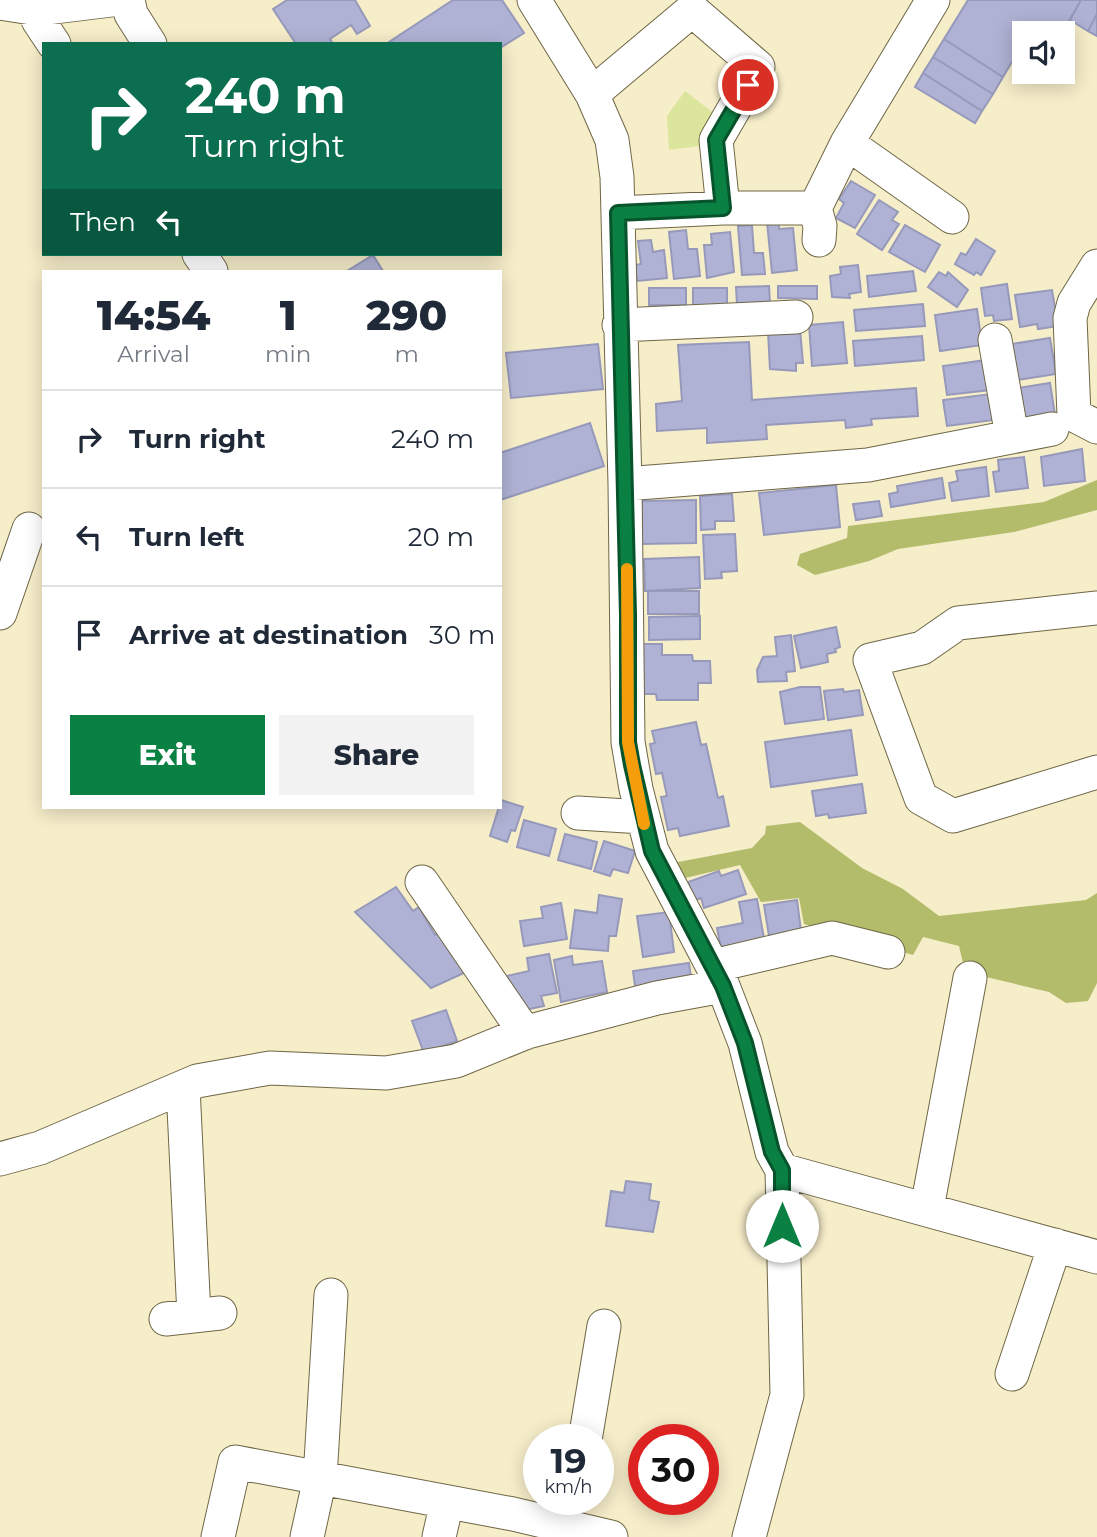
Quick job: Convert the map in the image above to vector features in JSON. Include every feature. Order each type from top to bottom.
[{"type":"street","points":[[0,3],[38,9],[111,0]]},
{"type":"street","points":[[128,0],[131,14],[149,42]]},
{"type":"street","points":[[534,0],[592,94],[612,140],[618,213],[628,742],[643,817],[652,851],[718,976],[745,1043],[772,1152],[782,1170],[787,1395],[749,1537]]},
{"type":"street","points":[[819,240],[820,226],[815,208],[847,143],[933,0]]},
{"type":"street","points":[[38,9],[38,20],[53,42]]},
{"type":"street","points":[[592,94],[692,10],[758,67],[716,140],[723,208]]},
{"type":"street","points":[[847,143],[952,217]]},
{"type":"street","points":[[618,213],[723,208],[815,208]]},
{"type":"street","points":[[1097,266],[1074,303],[1070,318],[1074,415],[1097,427]]},
{"type":"street","points":[[619,326],[796,317]]},
{"type":"street","points":[[995,340],[1012,436]]},
{"type":"street","points":[[625,484],[868,465],[1052,429]]},
{"type":"street","points":[[0,613],[29,529]]},
{"type":"street","points":[[1097,608],[958,623],[922,648],[870,660],[921,798],[953,816],[1097,772]]},
{"type":"street","points":[[578,813],[643,817]]},
{"type":"street","points":[[422,882],[525,1033]]},
{"type":"street","points":[[0,1159],[40,1148],[197,1081],[270,1068],[398,1071],[456,1061],[525,1033],[617,1008],[832,938],[888,952]]},
{"type":"street","points":[[927,1208],[970,978]]},
{"type":"street","points":[[183,1087],[193,1316]]},
{"type":"street","points":[[782,1170],[1097,1257]]},
{"type":"street","points":[[1012,1374],[1055,1245]]},
{"type":"street","points":[[307,1537],[320,1478],[331,1295]]},
{"type":"street","points":[[588,1424],[604,1326]]},
{"type":"street","points":[[218,1537],[234,1462],[447,1502],[523,1509]]},
{"type":"street","points":[[439,1537],[447,1502]]},
{"type":"street","points":[[575,1515],[611,1537]]},
{"type":"green space","points":[[685,91],[716,115],[706,145],[669,150],[667,116]]},
{"type":"green space","points":[[1097,480],[1097,510],[1014,532],[898,549],[869,561],[815,575],[797,565],[800,554],[847,538],[848,526],[1044,502]]},
{"type":"green space","points":[[800,822],[862,868],[903,889],[939,916],[1086,900],[1097,893],[1097,983],[1088,1001],[1066,1003],[1049,992],[965,972],[959,946],[923,937],[913,955],[804,924],[799,898],[761,902],[740,865],[681,879],[673,863],[752,848],[765,834],[766,826]]},
{"type":"building","points":[[287,0],[355,0],[370,26],[357,34],[351,25],[330,39],[332,42],[295,42],[273,9]]},
{"type":"building","points":[[453,0],[502,0],[524,33],[502,47],[502,42],[389,42]]},
{"type":"building","points":[[968,0],[1081,0],[1069,21],[1012,21],[1012,62],[1003,77],[944,39]]},
{"type":"building","points":[[1081,0],[1097,0],[1097,14],[1088,31],[1070,20]]},
{"type":"building","points":[[1097,14],[1097,36],[1088,31]]},
{"type":"building","points":[[944,39],[1003,77],[993,94],[933,57]]},
{"type":"building","points":[[933,57],[993,94],[982,111],[923,73]]},
{"type":"building","points":[[923,73],[982,111],[975,123],[915,87]]},
{"type":"building","points":[[851,181],[875,195],[855,228],[836,218],[844,203],[839,199]]},
{"type":"building","points":[[879,200],[898,212],[892,220],[899,224],[882,250],[857,234]]},
{"type":"building","points":[[779,221],[779,229],[793,228],[797,270],[772,273],[767,222]]},
{"type":"building","points":[[752,225],[754,253],[763,253],[765,274],[742,275],[738,226]]},
{"type":"building","points":[[905,225],[940,245],[925,272],[889,252]]},
{"type":"building","points":[[686,230],[688,249],[697,249],[700,276],[674,279],[669,232]]},
{"type":"building","points":[[730,232],[734,272],[707,278],[704,245],[712,245],[711,234]]},
{"type":"building","points":[[976,239],[995,251],[981,275],[976,272],[974,275],[955,264],[961,253],[966,255]]},
{"type":"building","points":[[651,240],[653,252],[664,250],[667,278],[637,281],[635,265],[641,264],[638,241]]},
{"type":"building","points":[[374,256],[382,270],[349,270]]},
{"type":"building","points":[[858,265],[861,292],[849,294],[850,298],[832,297],[830,276],[841,274],[840,267]]},
{"type":"building","points":[[913,271],[916,291],[869,297],[867,276]]},
{"type":"building","points":[[939,272],[946,276],[948,272],[968,290],[957,307],[928,287]]},
{"type":"building","points":[[1007,284],[1012,319],[994,321],[993,315],[985,316],[981,288]]},
{"type":"building","points":[[769,286],[770,303],[737,304],[736,287]]},
{"type":"building","points":[[778,286],[817,286],[817,299],[778,298]]},
{"type":"building","points":[[649,288],[686,288],[686,305],[649,305]]},
{"type":"building","points":[[693,288],[727,288],[727,305],[693,306]]},
{"type":"building","points":[[1052,290],[1058,326],[1038,329],[1037,324],[1020,327],[1015,295]]},
{"type":"building","points":[[923,304],[925,326],[856,331],[854,310]]},
{"type":"building","points":[[977,309],[982,345],[940,351],[935,315]]},
{"type":"building","points":[[843,322],[847,363],[812,366],[809,325]]},
{"type":"building","points":[[800,329],[803,363],[796,363],[796,371],[770,369],[768,332]]},
{"type":"building","points":[[922,336],[924,360],[855,366],[853,341]]},
{"type":"building","points":[[1050,338],[1056,374],[1017,380],[1012,344]]},
{"type":"building","points":[[749,342],[752,400],[916,388],[918,416],[871,419],[872,425],[846,428],[845,420],[766,425],[767,439],[707,443],[707,428],[657,431],[656,404],[682,401],[678,345]]},
{"type":"building","points":[[598,344],[603,389],[511,398],[506,353]]},
{"type":"building","points":[[986,360],[990,390],[947,395],[943,366]]},
{"type":"building","points":[[1050,383],[1056,421],[1023,426],[1018,388]]},
{"type":"building","points":[[991,394],[994,420],[947,426],[943,400]]},
{"type":"building","points":[[590,423],[604,466],[502,499],[502,452]]},
{"type":"building","points":[[1082,449],[1085,481],[1044,486],[1041,457]]},
{"type":"building","points":[[1024,457],[1028,488],[996,492],[993,472],[999,471],[998,460]]},
{"type":"building","points":[[986,467],[989,496],[952,501],[949,483],[958,481],[956,471]]},
{"type":"building","points":[[942,478],[945,498],[891,507],[889,494],[898,492],[897,486]]},
{"type":"building","points":[[836,485],[840,527],[764,535],[759,493]]},
{"type":"building","points":[[732,494],[734,521],[715,521],[715,529],[701,530],[700,496]]},
{"type":"building","points":[[696,500],[696,543],[642,544],[642,501]]},
{"type":"building","points":[[879,501],[882,516],[856,520],[853,504]]},
{"type":"building","points":[[735,534],[737,571],[721,572],[722,578],[705,579],[703,535]]},
{"type":"building","points":[[699,557],[700,588],[645,591],[644,559]]},
{"type":"building","points":[[648,591],[699,591],[699,614],[648,614]]},
{"type":"building","points":[[700,616],[700,639],[649,640],[649,617]]},
{"type":"building","points":[[836,627],[840,647],[835,649],[836,652],[827,654],[828,662],[801,668],[794,636]]},
{"type":"building","points":[[791,635],[795,671],[786,672],[787,681],[758,682],[757,670],[763,657],[777,656],[775,637]]},
{"type":"building","points":[[642,644],[662,644],[662,655],[692,655],[693,661],[710,661],[711,683],[698,683],[698,700],[657,700],[656,694],[642,694]]},
{"type":"building","points":[[800,687],[820,687],[824,719],[785,724],[780,692]]},
{"type":"building","points":[[843,689],[844,692],[859,690],[863,715],[828,720],[824,691]]},
{"type":"building","points":[[696,722],[701,745],[706,744],[718,798],[723,796],[729,826],[680,836],[678,828],[668,830],[661,797],[667,796],[662,773],[656,774],[650,744],[655,743],[652,731]]},
{"type":"building","points":[[851,730],[857,775],[771,787],[765,742]]},
{"type":"building","points":[[862,784],[866,813],[829,818],[828,814],[816,816],[812,791]]},
{"type":"building","points":[[502,800],[523,807],[515,831],[511,830],[507,842],[490,836],[498,809],[502,809]]},
{"type":"building","points":[[524,820],[556,829],[549,856],[517,847]]},
{"type":"building","points":[[565,834],[597,842],[591,869],[558,860]]},
{"type":"building","points":[[604,841],[635,851],[628,873],[613,869],[610,876],[594,871]]},
{"type":"building","points":[[738,870],[746,894],[704,908],[701,898],[694,900],[688,882],[719,871],[721,876]]},
{"type":"building","points":[[396,887],[413,911],[419,907],[435,935],[441,932],[466,972],[431,988],[355,912]]},
{"type":"building","points":[[599,895],[622,899],[616,936],[609,936],[608,951],[570,948],[575,910],[597,913]]},
{"type":"building","points":[[757,899],[765,944],[721,949],[717,928],[743,923],[739,902]]},
{"type":"building","points":[[797,900],[801,931],[769,936],[764,905]]},
{"type":"building","points":[[561,903],[567,939],[524,946],[520,921],[543,918],[541,907]]},
{"type":"building","points":[[669,912],[674,952],[643,957],[637,916]]},
{"type":"building","points":[[549,954],[557,993],[541,996],[544,1006],[514,1012],[507,976],[529,971],[527,958]]},
{"type":"building","points":[[572,956],[573,965],[602,961],[607,992],[561,1002],[554,960]]},
{"type":"building","points":[[689,963],[692,985],[636,993],[633,971]]},
{"type":"building","points":[[446,1010],[457,1041],[424,1053],[412,1021]]},
{"type":"building","points":[[626,1181],[651,1184],[649,1200],[659,1202],[653,1232],[606,1226],[611,1191],[624,1193]]},
{"type":"slow traffic","points":[[627,569],[628,742],[644,824]]},
{"type":"route","points":[[748,85],[716,140],[723,208],[618,213],[628,615],[628,742],[636,789],[652,851],[723,986],[745,1043],[772,1152],[782,1170],[782,1226]]}]
